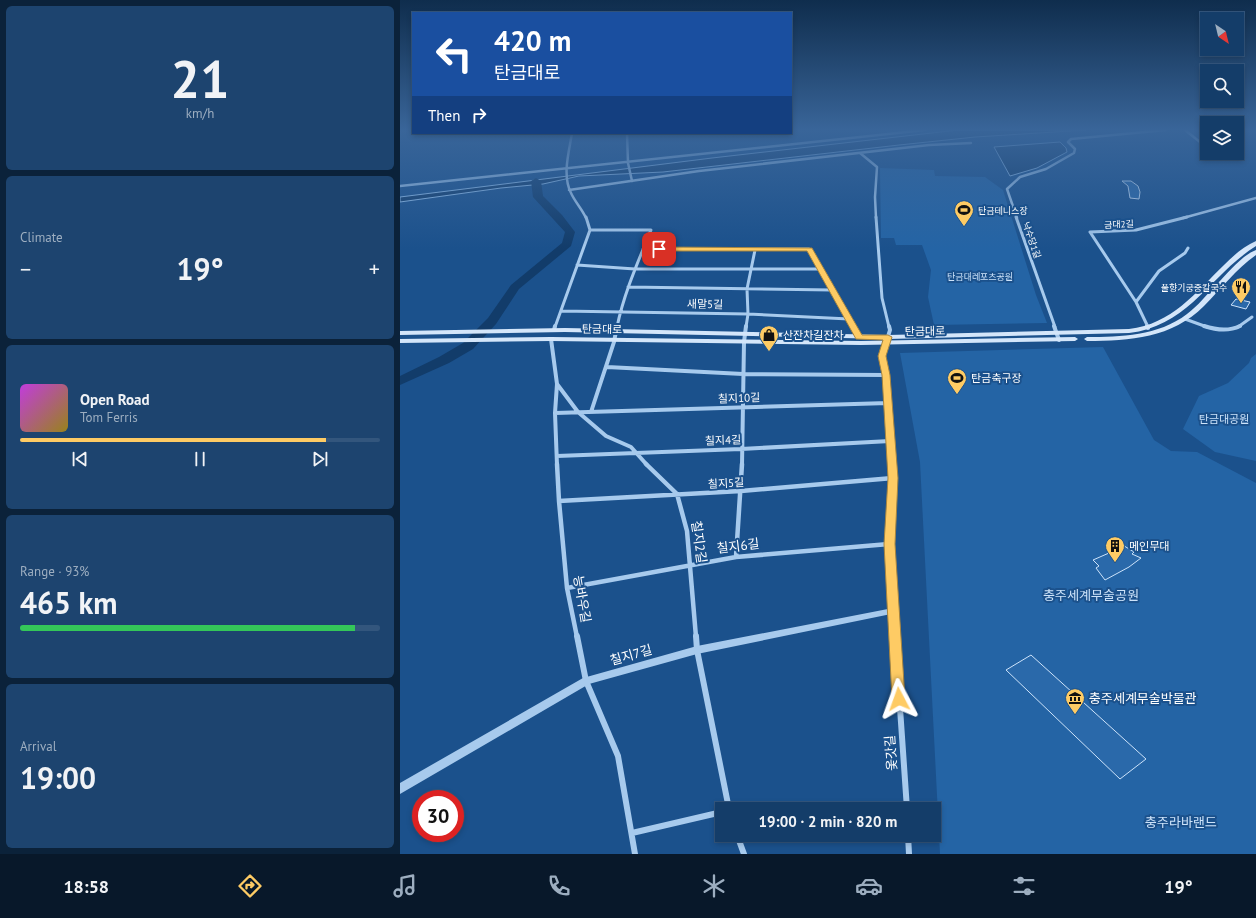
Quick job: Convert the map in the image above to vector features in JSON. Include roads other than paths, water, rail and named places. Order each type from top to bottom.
[{"type":"main road","name":"탄금대로","points":[[1058,337],[1121,332],[1148,328],[1162,322],[1179,312],[1240,253],[1256,243]]},
{"type":"main road","name":"탄금대로","points":[[400,332],[499,332],[554,330],[617,331],[744,338],[887,340],[1058,337],[1114,338],[1144,336],[1167,329],[1185,319],[1243,262],[1256,252]]},
{"type":"main road","name":"탄금대로","points":[[400,341],[859,337],[887,340]]},
{"type":"street","points":[[400,186],[503,174],[556,170]]},
{"type":"street","points":[[551,339],[590,230],[590,225],[569,190],[567,170]]},
{"type":"street","points":[[630,170],[632,181]]},
{"type":"street","points":[[569,190],[717,170]]},
{"type":"street","name":"옻갓길","points":[[877,170],[875,197],[877,242],[882,298],[890,330],[882,356],[886,375],[893,478],[890,544],[893,611],[907,802]]},
{"type":"street","name":"낙수당1길","points":[[1044,170],[1016,178],[1007,189],[1058,337]]},
{"type":"street","name":"금대2길","points":[[1148,328],[1136,302],[1090,232],[1136,230],[1256,198]]},
{"type":"street","points":[[555,413],[591,412],[615,340],[620,312],[628,287],[651,230],[590,230]]},
{"type":"street","points":[[1136,302],[1159,271],[1185,252],[1188,248]]},
{"type":"street","points":[[643,249],[810,250],[859,337]]},
{"type":"street","points":[[736,557],[741,491],[744,338],[748,314],[747,289],[755,250]]},
{"type":"street","points":[[577,265],[635,269],[820,269]]},
{"type":"street","points":[[628,287],[832,290]]},
{"type":"street","name":"새말5길","points":[[561,312],[748,314],[849,319]]},
{"type":"street","points":[[1185,319],[1219,331],[1238,327],[1252,317]]},
{"type":"street","name":"능바우길","points":[[551,339],[557,384],[555,413],[559,501],[568,588],[586,681],[618,756],[635,854]]},
{"type":"street","points":[[606,367],[743,374],[886,375]]},
{"type":"street","name":"칠지2길","points":[[557,384],[578,412],[606,436],[632,447],[677,494],[687,531],[697,650],[728,802]]},
{"type":"street","name":"칠지10길","points":[[591,412],[888,402]]},
{"type":"street","name":"칠지4길","points":[[557,456],[741,449],[890,440]]},
{"type":"street","name":"칠지5길","points":[[559,501],[741,491],[893,478]]},
{"type":"street","name":"칠지6길","points":[[568,588],[690,564],[736,557],[890,544]]},
{"type":"street","name":"칠지7길","points":[[400,790],[586,681],[697,650],[893,611]]},
{"type":"street","points":[[632,833],[715,814]]},
{"type":"street","points":[[740,842],[744,854]]},
{"type":"street","points":[[908,842],[909,854]]},
{"type":"waterway","points":[[400,381],[444,360],[468,346],[492,321],[515,287],[567,244],[570,232],[558,217],[538,197],[536,181]]},
{"type":"place","name":"탄금테니스장","points":[[964,227]]},
{"type":"place","name":"풀향기궁중칼국수","points":[[1241,304]]},
{"type":"place","name":"산잔차길잔차","points":[[769,352]]},
{"type":"place","name":"탄금축구장","points":[[957,395]]},
{"type":"place","name":"메인무대","points":[[1115,563]]},
{"type":"place","name":"충주세계무술박물관","points":[[1075,715]]},
{"type":"park label","name":"탄금대레포츠공원","points":[[980,276]]},
{"type":"park label","name":"탄금대공원","points":[[1224,419]]},
{"type":"park label","name":"충주세계무술공원","points":[[1091,595]]},
{"type":"park label","name":"충주라바랜드","points":[[1181,822]]}]
